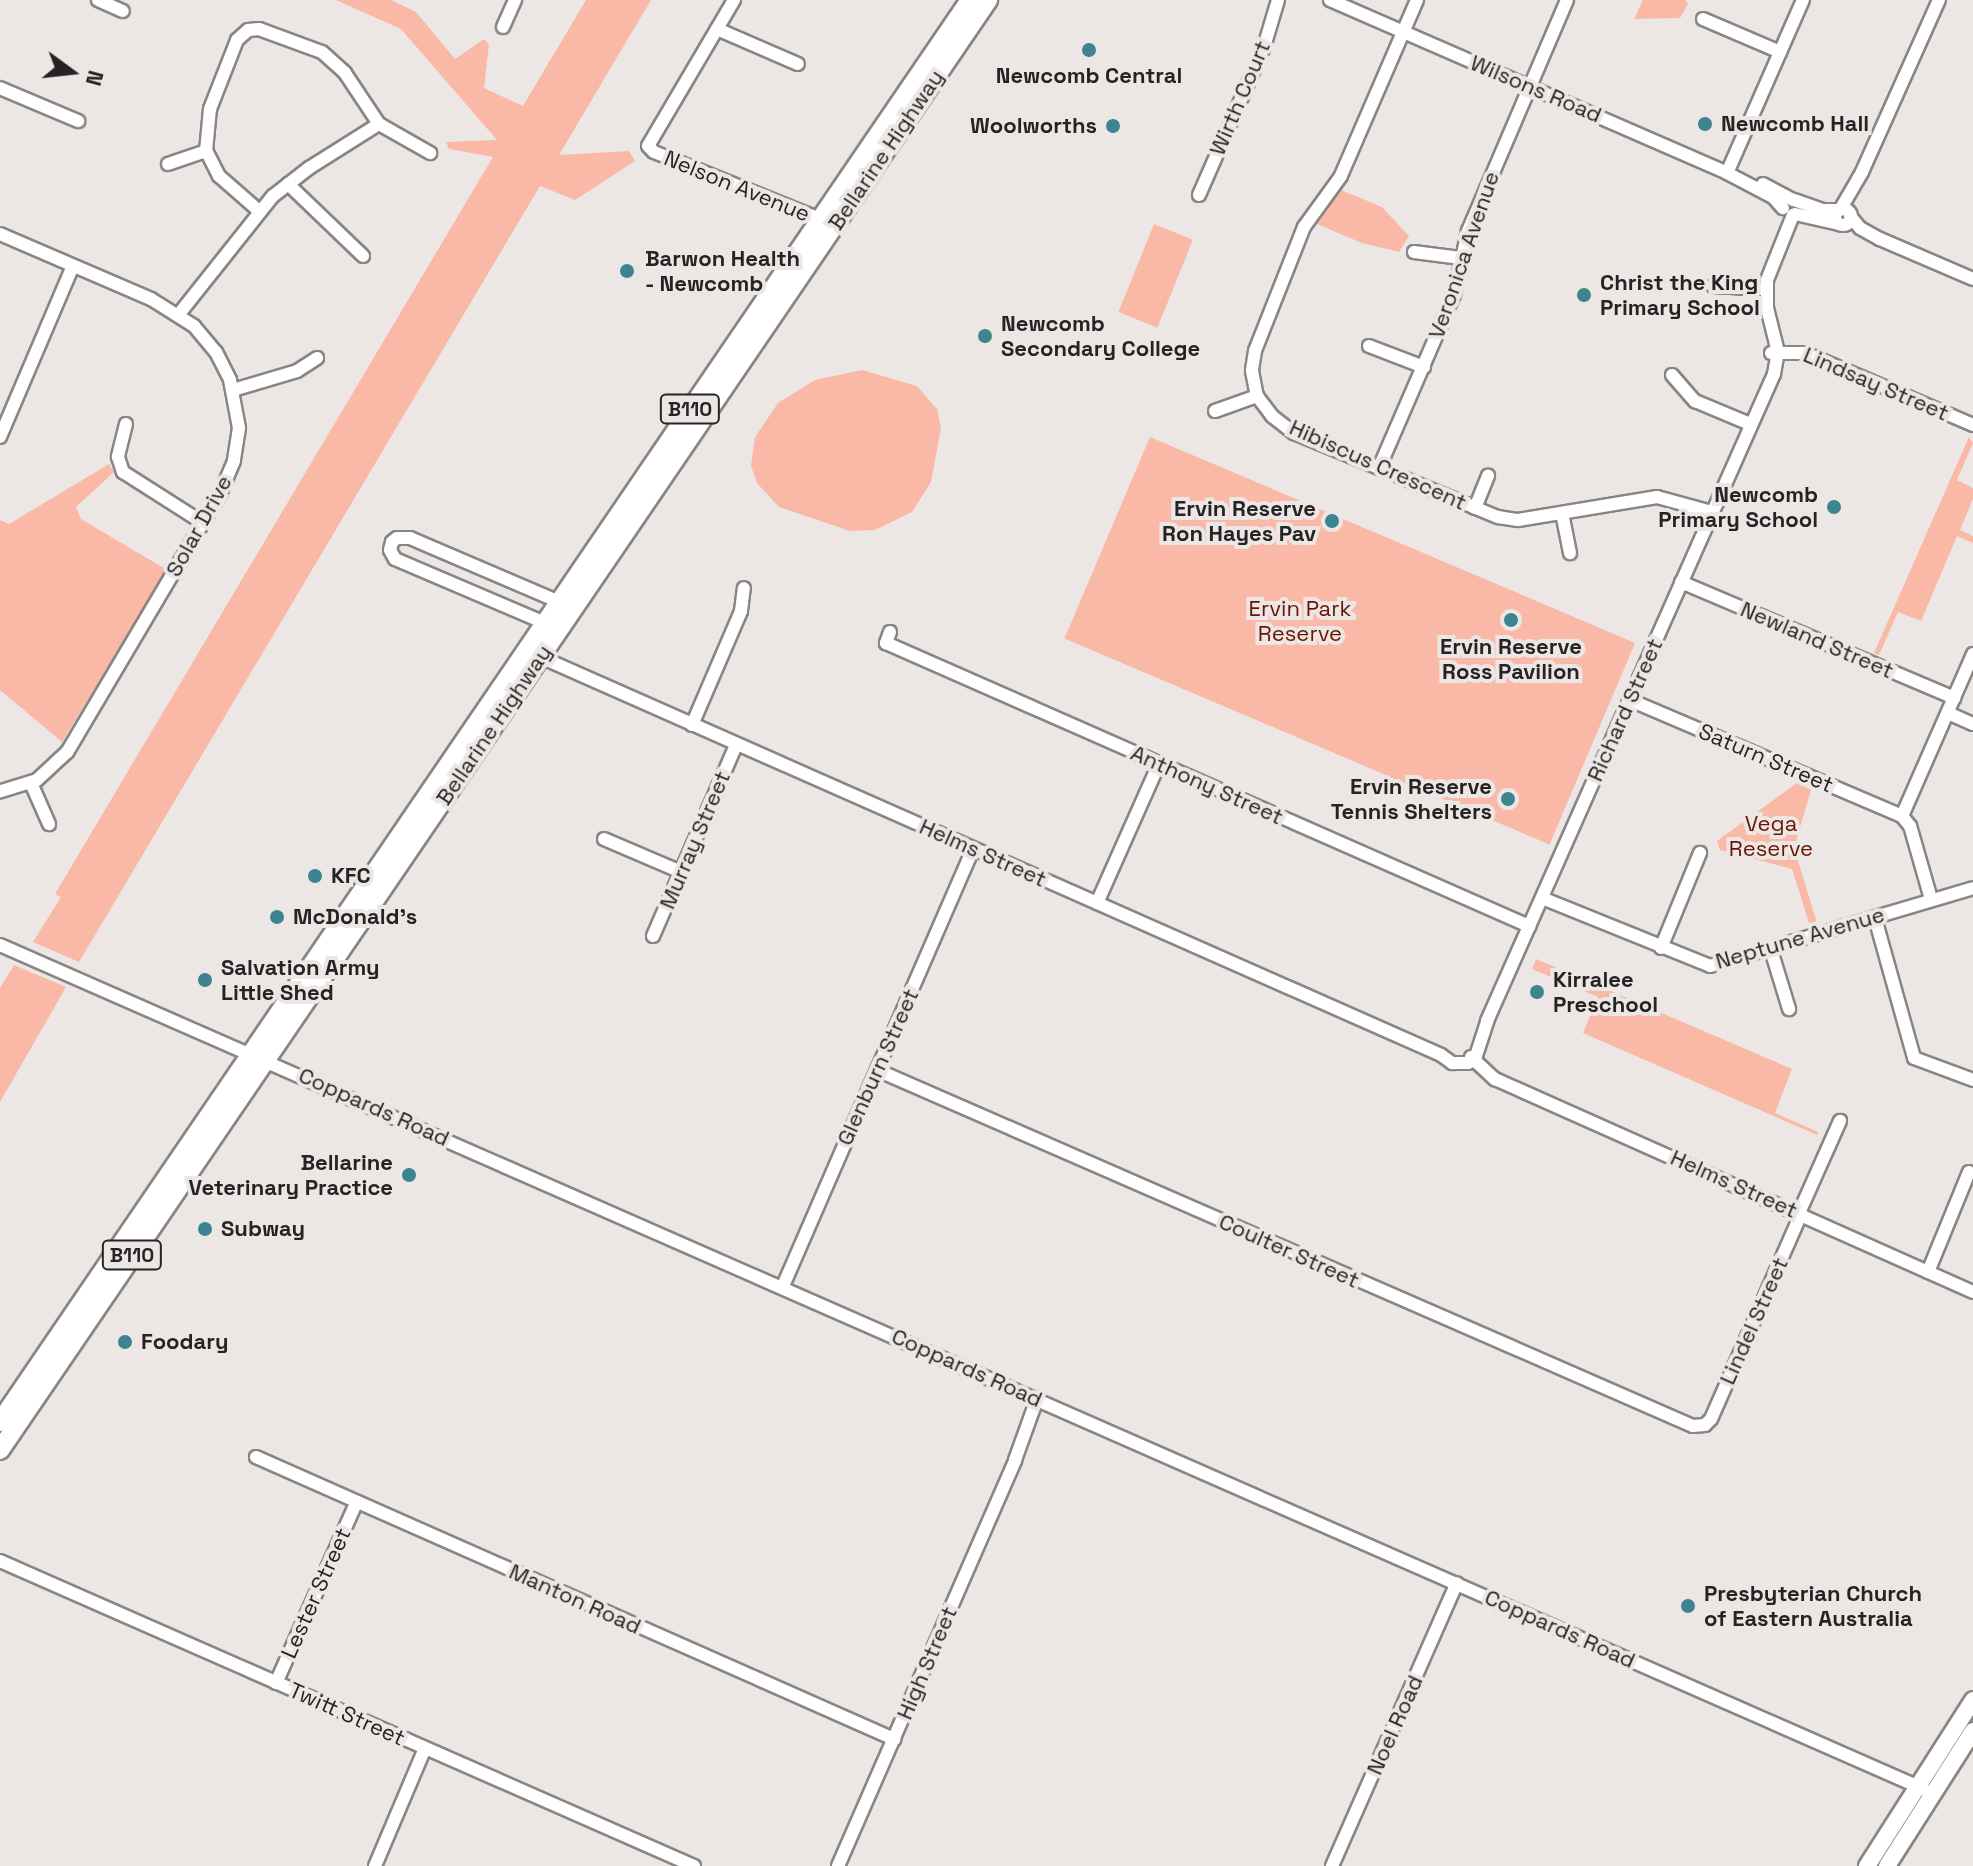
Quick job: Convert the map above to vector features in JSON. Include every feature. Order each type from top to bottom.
[{"type":"highway","name":"Bellarine Highway","points":[[533,654],[545,623],[559,602],[970,0]]},
{"type":"highway","name":"Bellarine Highway","points":[[0,1422],[258,1057],[533,654],[988,0]]},
{"type":"highway","name":"Bellarine Highway","points":[[0,1450],[258,1057]]},
{"type":"main road","points":[[1887,1866],[1973,1700]]},
{"type":"main road","points":[[1867,1866],[1973,1731]]},
{"type":"street","points":[[98,0],[123,11]]},
{"type":"street","points":[[503,27],[515,0]]},
{"type":"street","points":[[734,0],[717,29],[798,64]]},
{"type":"street","name":"Wirth Court","points":[[1199,195],[1264,47],[1278,0]]},
{"type":"street","name":"Wilsons Road","points":[[1330,0],[1741,179],[1790,208],[1843,216],[1858,236],[1884,241],[1973,279]]},
{"type":"street","points":[[1215,411],[1257,396],[1252,371],[1255,351],[1304,227],[1341,176],[1417,0]]},
{"type":"street","name":"Veronica Avenue","points":[[1379,468],[1454,295],[1468,231],[1567,0]]},
{"type":"street","points":[[1727,173],[1803,0]]},
{"type":"street","points":[[1843,216],[1939,0]]},
{"type":"street","points":[[1703,19],[1780,52]]},
{"type":"street","points":[[258,210],[219,176],[206,151],[210,109],[237,40],[254,28],[314,48],[336,63],[379,124],[430,153]]},
{"type":"street","name":"Nelson Avenue","points":[[717,29],[648,146],[654,152],[820,219]]},
{"type":"street","points":[[0,88],[78,121]]},
{"type":"street","points":[[179,314],[258,210],[288,184],[379,124]]},
{"type":"street","points":[[168,164],[206,151]]},
{"type":"street","points":[[288,184],[363,256]]},
{"type":"street","points":[[1774,352],[1762,288],[1790,208]]},
{"type":"street","name":"Solar Drive","points":[[0,234],[179,314],[205,337],[233,390],[239,428],[234,461],[203,523],[67,752],[49,772],[31,783],[0,791]]},
{"type":"street","points":[[1414,252],[1461,258]]},
{"type":"street","points":[[0,437],[73,266]]},
{"type":"street","points":[[1713,286],[1762,288]]},
{"type":"street","points":[[1369,346],[1424,367]]},
{"type":"street","name":"Richard Street","points":[[1470,1059],[1774,374],[1774,352]]},
{"type":"street","name":"Lindsay Street","points":[[1774,352],[1805,353],[1973,425]]},
{"type":"street","points":[[233,390],[297,371],[317,358]]},
{"type":"street","points":[[1672,375],[1695,401],[1750,424]]},
{"type":"street","name":"Hibiscus Crescent","points":[[1257,396],[1272,416],[1294,433],[1475,508],[1518,520],[1657,497],[1712,512]]},
{"type":"street","points":[[126,424],[118,457],[123,472],[203,523]]},
{"type":"street","points":[[1475,508],[1488,476]]},
{"type":"street","points":[[1562,513],[1570,553]]},
{"type":"street","points":[[545,623],[395,559],[390,550],[392,542],[397,538],[410,538],[559,602]]},
{"type":"street","name":"Newland Street","points":[[1681,582],[1954,698]]},
{"type":"street","points":[[692,725],[740,614],[744,588]]},
{"type":"street","name":"Anthony Street","points":[[885,642],[1529,926]]},
{"type":"street","name":"Helms Street","points":[[533,654],[1441,1055],[1470,1059],[1495,1079],[1973,1292]]},
{"type":"street","points":[[1931,899],[1910,826],[1902,816],[1973,654]]},
{"type":"street","name":"Saturn Street","points":[[1630,700],[1902,816]]},
{"type":"street","points":[[1948,713],[1973,724]]},
{"type":"street","name":"Murray Street","points":[[653,936],[736,745]]},
{"type":"street","points":[[1097,903],[1159,764]]},
{"type":"street","points":[[31,783],[49,824]]},
{"type":"street","points":[[604,839],[681,872]]},
{"type":"street","name":"Glenburn Street","points":[[783,1286],[973,848]]},
{"type":"street","points":[[1661,948],[1700,853]]},
{"type":"street","name":"Neptune Avenue","points":[[1542,898],[1710,966],[1973,888]]},
{"type":"street","points":[[1875,918],[1914,1058],[1973,1080]]},
{"type":"street","name":"Coppards Road","points":[[0,945],[1926,1789]]},
{"type":"street","points":[[1771,950],[1789,1009]]},
{"type":"street","name":"Coulter Street","points":[[877,1070],[1674,1419],[1691,1426],[1702,1426]]},
{"type":"street","name":"Lindel Street","points":[[1702,1426],[1713,1415],[1840,1121]]},
{"type":"street","points":[[1928,1272],[1969,1172]]},
{"type":"street","name":"High Street","points":[[838,1866],[1040,1401]]},
{"type":"street","name":"Manton Road","points":[[256,1457],[894,1739]]},
{"type":"street","name":"Lester Street","points":[[276,1683],[356,1503]]},
{"type":"street","name":"Twitt Street","points":[[0,1561],[694,1866]]},
{"type":"street","name":"Noel Road","points":[[1332,1866],[1457,1583]]},
{"type":"street","points":[[375,1866],[425,1748]]},
{"type":"green space","points":[[336,0],[391,0],[416,12],[455,59],[484,39],[489,44],[484,88],[523,106],[586,0],[651,0],[559,155],[629,151],[635,161],[575,200],[540,186],[79,962],[33,942],[61,897],[55,894],[493,157],[449,149],[446,142],[497,140],[401,29]]},
{"type":"green space","points":[[1643,0],[1685,0],[1688,4],[1680,18],[1634,19]]},
{"type":"green space","points":[[1341,190],[1382,207],[1409,236],[1399,252],[1362,243],[1317,224]]},
{"type":"green space","points":[[1154,224],[1193,240],[1157,328],[1118,312]]},
{"type":"green space","points":[[862,370],[917,386],[937,409],[941,428],[931,482],[912,512],[875,530],[850,531],[779,507],[757,483],[751,466],[755,437],[778,403],[815,380]]},
{"type":"green space","name":"Ervin Park Reserve","points":[[1150,437],[1635,643],[1550,845],[1064,639]]},
{"type":"green space","points":[[1969,437],[1973,443],[1957,480],[1973,488],[1973,499],[1960,530],[1973,536],[1973,543],[1957,536],[1921,621],[1898,612],[1879,655],[1874,653]]},
{"type":"green space","points":[[109,464],[114,472],[76,507],[81,519],[167,570],[62,742],[0,690],[0,520],[9,524]]},
{"type":"green space","name":"Vega Reserve","points":[[1797,783],[1811,790],[1794,848],[1817,923],[1810,926],[1792,869],[1720,850],[1717,841]]},
{"type":"green space","points":[[1536,959],[1792,1069],[1775,1113],[1818,1132],[1817,1135],[1583,1033],[1598,997],[1532,969]]},
{"type":"green space","points":[[14,965],[66,987],[0,1102],[0,988]]},
{"type":"place","name":"Newcomb Central","points":[[1089,50]]},
{"type":"place","name":"Newcomb Hall","points":[[1705,124]]},
{"type":"place","name":"Woolworths","points":[[1113,126]]},
{"type":"place","name":"Barwon Health - Newcomb","points":[[627,271]]},
{"type":"place","name":"Christ the King Primary School","points":[[1584,295]]},
{"type":"place","name":"Newcomb Secondary College","points":[[985,336]]},
{"type":"place","name":"Newcomb Primary School","points":[[1834,507]]},
{"type":"place","name":"Ervin Reserve Ron Hayes Pav","points":[[1332,521]]},
{"type":"place","name":"Ervin Reserve Ross Pavilion","points":[[1511,620]]},
{"type":"place","name":"Ervin Reserve Tennis Shelters","points":[[1508,799]]},
{"type":"place","name":"KFC","points":[[315,876]]},
{"type":"place","name":"McDonald's","points":[[277,917]]},
{"type":"place","name":"Salvation Army Little Shed","points":[[205,980]]},
{"type":"place","name":"Kirralee Preschool","points":[[1537,992]]},
{"type":"place","name":"Bellarine Veterinary Practice","points":[[409,1175]]},
{"type":"place","name":"Subway","points":[[205,1229]]},
{"type":"place","name":"Foodary","points":[[125,1342]]},
{"type":"place","name":"Presbyterian Church of Eastern Australia","points":[[1688,1606]]}]
